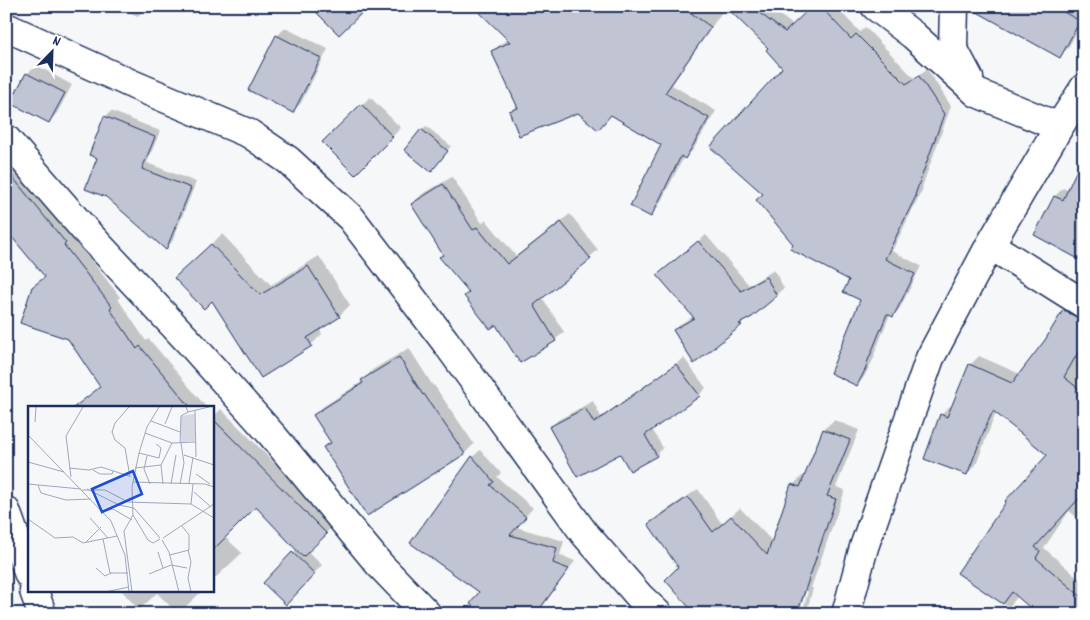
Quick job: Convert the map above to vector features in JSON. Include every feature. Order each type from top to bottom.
[{"type":"main road","points":[[875,6],[913,34],[978,93],[1059,127]]},
{"type":"main road","points":[[954,6],[953,48],[978,93]]},
{"type":"main road","points":[[6,27],[134,85],[250,134],[288,160],[351,218],[445,341],[584,533],[640,597],[658,614]]},
{"type":"main road","points":[[846,614],[864,547],[930,358],[990,244],[1084,88]]},
{"type":"main road","points":[[6,139],[84,229],[267,429],[379,564],[427,614]]},
{"type":"main road","points":[[990,244],[1084,304]]},
{"type":"main road","points":[[6,511],[28,572]]},
{"type":"building","points":[[310,6],[369,6],[339,35]]},
{"type":"building","points":[[473,6],[681,6],[711,27],[665,93],[709,118],[685,159],[681,156],[651,217],[630,206],[661,145],[611,115],[598,130],[578,113],[519,136],[509,111],[518,108],[491,51],[510,42]]},
{"type":"building","points":[[734,6],[750,6],[785,32],[812,6],[820,6],[851,39],[856,34],[906,84],[919,76],[944,114],[916,196],[885,259],[915,274],[893,317],[887,314],[868,364],[857,386],[830,373],[860,300],[843,292],[849,280],[790,249],[793,244],[756,200],[763,194],[710,147],[782,68],[766,50],[768,48],[730,11]]},
{"type":"building","points":[[970,6],[1053,6],[1080,21],[1060,58],[970,8]]},
{"type":"building","points":[[276,35],[321,58],[293,113],[248,90]]},
{"type":"building","points":[[26,73],[65,93],[49,123],[10,103]]},
{"type":"building","points":[[361,104],[393,137],[355,175],[322,142]]},
{"type":"building","points":[[104,116],[155,137],[142,169],[191,188],[166,250],[106,197],[85,189],[97,158],[89,155]]},
{"type":"building","points":[[421,129],[448,151],[431,172],[404,150]]},
{"type":"building","points":[[1084,154],[1084,262],[1034,235],[1054,196],[1063,200]]},
{"type":"building","points":[[6,169],[66,243],[64,245],[112,307],[110,309],[137,349],[140,346],[189,406],[76,406],[100,387],[68,339],[20,323],[32,287],[45,277],[6,230]]},
{"type":"building","points":[[443,184],[473,230],[477,227],[507,264],[561,222],[591,259],[534,305],[556,341],[520,363],[496,325],[490,329],[464,296],[469,292],[439,257],[443,255],[411,204]]},
{"type":"building","points":[[698,241],[741,291],[766,277],[777,296],[752,317],[739,324],[742,325],[694,364],[673,330],[694,318],[657,275]]},
{"type":"building","points":[[211,244],[260,295],[308,266],[340,317],[307,338],[312,346],[261,378],[212,301],[204,309],[174,278]]},
{"type":"building","points":[[1063,310],[1084,321],[1084,342],[1064,377],[1084,393],[1084,493],[1035,547],[1040,551],[1036,558],[1084,599],[1084,614],[1037,614],[1012,592],[1003,604],[957,573],[1005,501],[1047,455],[993,411],[967,475],[924,459],[940,414],[947,417],[969,364],[1012,383],[1045,340]]},
{"type":"building","points":[[399,357],[423,395],[465,454],[367,516],[323,447],[331,443],[313,415],[363,383],[361,380]]},
{"type":"building","points":[[676,364],[700,396],[645,435],[657,456],[630,471],[620,454],[577,477],[549,427],[585,408],[594,423]]},
{"type":"building","points":[[214,420],[327,534],[303,557],[256,507],[214,549]]},
{"type":"building","points":[[823,429],[850,440],[827,496],[836,499],[797,614],[695,614],[665,580],[678,567],[648,524],[688,497],[713,532],[731,516],[767,555],[791,484],[800,487]]},
{"type":"building","points":[[472,456],[494,482],[490,485],[526,517],[510,535],[557,548],[553,563],[569,569],[536,614],[483,614],[470,604],[479,592],[410,543]]},
{"type":"building","points":[[292,552],[315,574],[286,605],[263,583]]}]
